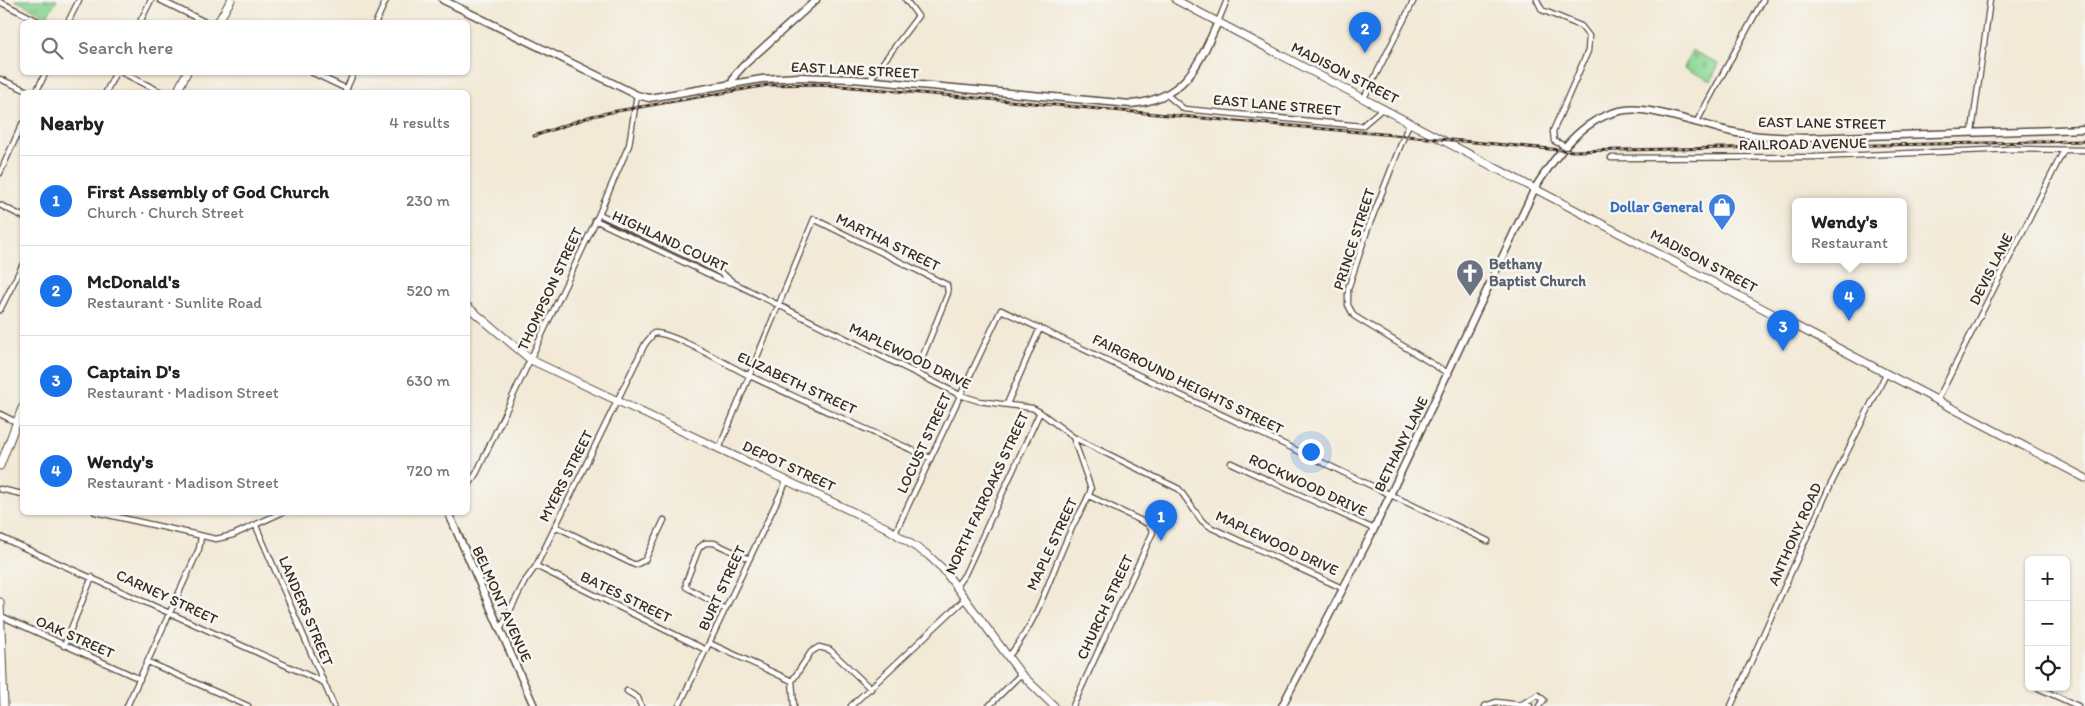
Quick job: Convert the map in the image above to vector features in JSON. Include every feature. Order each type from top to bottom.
[{"type":"main road","points":[[219,20],[231,0]]},
{"type":"main road","name":"MADISON STREET","points":[[1176,0],[1410,121],[2085,478]]},
{"type":"main road","points":[[178,90],[186,75]]},
{"type":"main road","name":"DEPOT STREET","points":[[470,309],[531,360],[787,480],[895,533],[928,555],[957,585],[1021,674],[1054,706]]},
{"type":"main road","points":[[0,466],[20,413]]},
{"type":"main road","points":[[0,602],[4,706]]},
{"type":"street","points":[[69,20],[79,0]]},
{"type":"street","points":[[141,20],[151,0]]},
{"type":"street","points":[[160,0],[201,20]]},
{"type":"street","points":[[377,20],[386,0]]},
{"type":"street","name":"EAST LANE STREET","points":[[443,0],[637,95],[649,98],[762,79],[799,77],[1131,104],[1167,95],[1180,87],[1195,69],[1218,22]]},
{"type":"street","points":[[731,85],[735,75],[816,0]]},
{"type":"street","points":[[869,82],[918,16],[906,0]]},
{"type":"street","points":[[1218,22],[1226,0]]},
{"type":"street","points":[[1364,98],[1414,0]]},
{"type":"street","points":[[1537,0],[1542,10],[1581,26],[1590,36],[1588,50],[1553,131],[1554,141],[1565,146]]},
{"type":"street","points":[[1696,123],[1763,0]]},
{"type":"street","points":[[1972,131],[1990,0]]},
{"type":"street","points":[[0,2],[36,20]]},
{"type":"street","points":[[37,90],[44,75]]},
{"type":"street","points":[[107,90],[114,75]]},
{"type":"street","points":[[127,75],[157,90]]},
{"type":"street","points":[[317,75],[344,90]]},
{"type":"street","points":[[346,90],[353,75]]},
{"type":"street","points":[[0,79],[25,90]]},
{"type":"street","name":"THOMPSON STREET","points":[[470,484],[531,360],[629,145],[637,95]]},
{"type":"street","name":"EAST LANE STREET","points":[[1167,95],[1184,109],[1362,126],[1383,108]]},
{"type":"street","name":"EAST LANE STREET","points":[[1535,188],[1565,146],[1580,130],[1599,117],[1620,110],[1649,110],[1731,132],[1766,137],[1804,138],[1972,131],[2085,129]]},
{"type":"street","name":"PRINCE STREET","points":[[1410,121],[1367,231],[1348,289],[1348,305],[1354,316],[1449,374]]},
{"type":"street","points":[[0,173],[20,128]]},
{"type":"street","name":"RAILROAD AVENUE","points":[[1611,158],[1814,157],[2013,149],[2085,150]]},
{"type":"street","name":"DEVIS LANE","points":[[1937,401],[2066,150],[2063,150]]},
{"type":"street","name":"BETHANY LANE","points":[[1282,706],[1374,529],[1449,374],[1535,188]]},
{"type":"street","points":[[0,205],[20,215]]},
{"type":"street","name":"HIGHLAND COURT","points":[[599,214],[700,262],[724,275],[734,283]]},
{"type":"street","name":"MARTHA STREET","points":[[778,305],[814,219],[947,285],[948,294],[916,373]]},
{"type":"street","name":"HIGHLAND COURT","points":[[596,220],[778,305]]},
{"type":"street","points":[[0,310],[20,270]]},
{"type":"street","points":[[719,449],[778,305]]},
{"type":"street","name":"MAPLEWOOD DRIVE","points":[[778,305],[960,395],[979,401],[1007,404],[1040,412],[1073,437],[1178,489],[1202,521],[1212,528],[1344,589]]},
{"type":"street","name":"FAIRGROUND HEIGHTS STREET","points":[[1001,310],[1488,541]]},
{"type":"street","name":"LOCUST STREET","points":[[895,533],[1001,310]]},
{"type":"street","points":[[1007,404],[1040,328]]},
{"type":"street","name":"ELIZABETH STREET","points":[[654,333],[660,332],[750,376],[930,458]]},
{"type":"street","name":"MYERS STREET","points":[[500,631],[525,581],[536,566],[645,344],[654,333]]},
{"type":"street","name":"ANTHONY ROAD","points":[[1731,706],[1828,490],[1886,374]]},
{"type":"street","name":"NORTH FAIROAKS STREET","points":[[957,585],[965,574],[1040,412]]},
{"type":"street","points":[[0,414],[16,422]]},
{"type":"street","name":"MAPLE STREET","points":[[1008,656],[1019,644],[1029,626],[1071,529],[1089,496],[1091,489],[1073,437]]},
{"type":"street","name":"ROCKWOOD DRIVE","points":[[1231,463],[1374,529]]},
{"type":"street","name":"BURT STREET","points":[[679,706],[787,480]]},
{"type":"street","points":[[0,488],[20,493]]},
{"type":"street","name":"CHURCH STREET","points":[[1073,706],[1152,532],[1148,524],[1089,496]]},
{"type":"street","points":[[108,515],[201,537],[224,538],[278,515]]},
{"type":"street","name":"BELMONT AVENUE","points":[[449,515],[534,706]]},
{"type":"street","points":[[555,526],[634,565],[645,560],[664,520]]},
{"type":"street","name":"LANDERS STREET","points":[[256,526],[334,706]]},
{"type":"street","name":"CARNEY STREET","points":[[0,537],[323,682]]},
{"type":"street","points":[[127,706],[199,549],[201,537]]},
{"type":"street","points":[[725,609],[686,588],[686,582],[699,548],[704,543],[714,543],[749,559]]},
{"type":"street","name":"BATES STREET","points":[[536,566],[706,650]]},
{"type":"street","points":[[64,646],[92,577]]},
{"type":"street","points":[[852,706],[966,598]]},
{"type":"street","name":"OAK STREET","points":[[1,616],[140,679]]},
{"type":"street","points":[[709,643],[792,681]]},
{"type":"street","points":[[794,706],[792,681],[811,652],[822,647],[830,650],[871,689]]},
{"type":"street","points":[[148,662],[248,706]]},
{"type":"street","points":[[989,706],[1021,674]]},
{"type":"street","points":[[627,691],[638,698],[641,706]]},
{"type":"street","points":[[2045,691],[2078,706]]},
{"type":"street","points":[[1522,704],[1538,695],[1544,700],[1539,706]]},
{"type":"street","points":[[1485,706],[1496,702],[1530,706]]},
{"type":"green space","points":[[15,0],[57,0],[47,16]]},
{"type":"green space","points":[[1692,50],[1719,64],[1711,81],[1684,68]]},
{"type":"railway","points":[[534,136],[592,116],[617,111],[768,85],[818,84],[1573,151],[2085,141]]},
{"type":"place","name":"McDonald's","points":[[1365,53]]},
{"type":"place","name":"Dollar General","points":[[1722,231]]},
{"type":"place","name":"Bethany Baptist Church","points":[[1470,297]]},
{"type":"place","name":"Wendy's","points":[[1849,321]]},
{"type":"place","name":"Captain D's","points":[[1783,351]]},
{"type":"place","name":"First Assembly of God Church","points":[[1161,541]]}]
